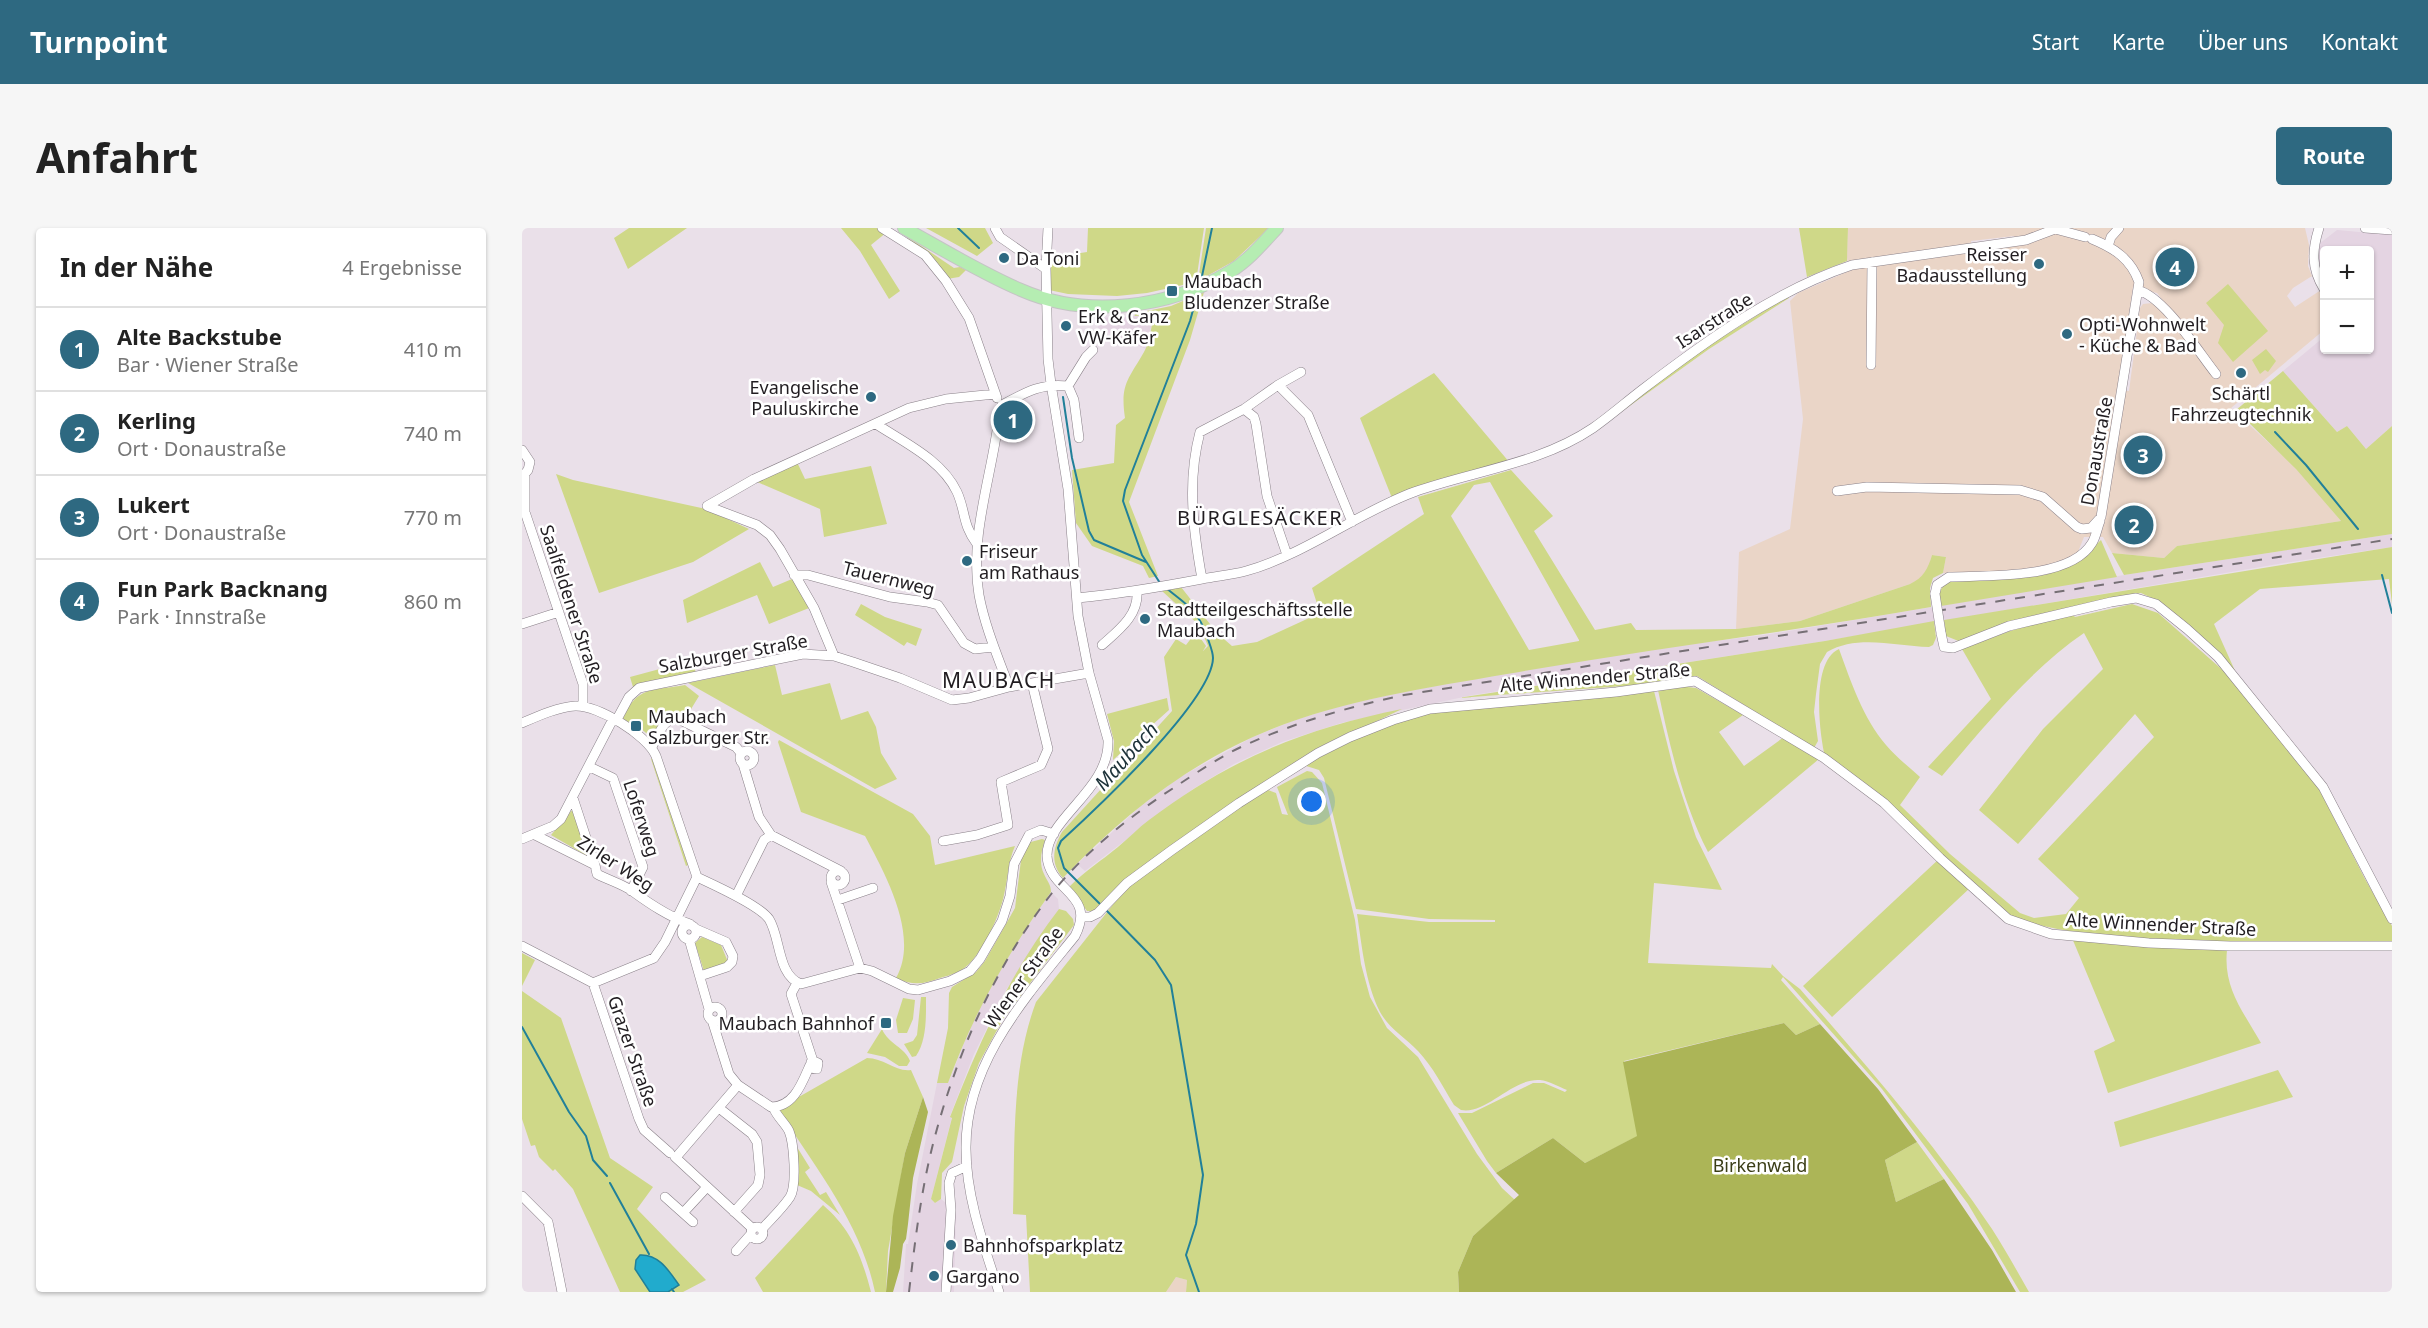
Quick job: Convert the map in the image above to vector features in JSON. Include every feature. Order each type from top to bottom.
[{"type":"main road","points":[[904,234],[1021,290],[1047,299],[1101,307],[1128,306],[1191,290],[1207,283],[1240,265],[1277,228]]},
{"type":"street","points":[[882,228],[904,234],[925,255],[964,308],[995,394],[1002,405],[977,544],[979,594],[993,646],[1009,687],[1089,674]]},
{"type":"street","points":[[995,228],[1000,237],[1046,269]]},
{"type":"street","points":[[1048,228],[1046,269],[1050,384]]},
{"type":"street","points":[[2108,246],[2111,237],[2120,228]]},
{"type":"street","points":[[2319,228],[2313,252],[2316,273],[2320,280]]},
{"type":"street","points":[[2365,228],[2392,230]]},
{"type":"street","name":"Donaustraße","points":[[1837,491],[1867,487],[2020,489],[2043,497],[2082,530],[2091,528],[2101,517],[2139,282],[2132,266],[2108,246],[2089,238],[2055,229]]},
{"type":"street","name":"Isarstraße","points":[[1077,598],[1137,591],[1246,571],[1287,555],[1413,493],[1511,465],[1548,451],[1591,429],[1691,354],[1767,305],[1800,286],[1834,271],[1852,265],[2026,240],[2055,229]]},
{"type":"street","points":[[1871,365],[1872,262]]},
{"type":"street","points":[[2138,290],[2149,294],[2162,305],[2216,374]]},
{"type":"street","points":[[1068,386],[1093,350]]},
{"type":"street","points":[[1202,579],[1193,520],[1195,453],[1200,432],[1244,409],[1301,372]]},
{"type":"street","points":[[1002,405],[1050,384],[1068,386]]},
{"type":"street","name":"Wiener Straße","points":[[999,1292],[974,1208],[967,1166],[968,1117],[989,1057],[1012,1015],[1075,936],[1082,917],[1078,903],[1054,876],[1048,864],[1048,849],[1054,834],[1098,778],[1106,763],[1108,740],[1089,674],[1077,598],[1068,489],[1050,384]]},
{"type":"street","points":[[1278,385],[1308,415],[1352,522]]},
{"type":"street","points":[[1068,386],[1074,400],[1079,438]]},
{"type":"street","points":[[834,656],[814,608],[780,549],[757,525],[707,506],[754,479],[909,408],[946,399],[995,394]]},
{"type":"street","points":[[1244,409],[1254,417],[1267,496],[1287,555]]},
{"type":"street","points":[[876,424],[942,469],[957,493],[967,531],[977,544]]},
{"type":"street","name":"Saalfeldener Straße","points":[[522,450],[530,462],[524,476],[524,508],[583,684],[583,706]]},
{"type":"street","points":[[2101,517],[2092,543],[2072,560],[2043,571],[1949,577],[1937,585],[1935,594],[1944,647],[1953,648],[2009,626],[2111,602],[2136,598],[2156,604],[2187,628],[2218,657],[2323,787],[2392,919]]},
{"type":"street","points":[[522,537],[532,534]]},
{"type":"street","name":"Tauernweg","points":[[794,574],[808,575],[890,597],[938,605],[964,643],[975,649],[993,646]]},
{"type":"street","points":[[1102,645],[1126,623],[1138,603],[1137,591]]},
{"type":"street","points":[[522,624],[559,612]]},
{"type":"street","name":"Salzburger Straße","points":[[535,835],[561,819],[614,720],[629,697],[639,688],[803,654],[834,656],[900,678],[952,700],[969,698],[1009,687]]},
{"type":"street","name":"Alte Winnender Straße","points":[[1082,917],[1090,917],[1098,913],[1127,883],[1239,803],[1318,753],[1393,720],[1430,709],[1616,692],[1695,681],[1824,758],[1876,797],[2008,919],[2051,934],[2149,943],[2230,946],[2392,946]]},
{"type":"street","points":[[943,841],[977,835],[1008,825],[1001,782],[1041,765],[1048,749],[1032,683]]},
{"type":"street","points":[[522,723],[557,710],[583,706],[641,735],[652,747],[697,877],[768,917],[786,969],[797,983],[806,984],[860,968],[872,971],[909,989],[918,990],[950,981],[970,971],[980,960],[1002,921],[1010,896],[1014,864],[1026,839],[1037,831],[1054,834]]},
{"type":"street","points":[[652,747],[666,722],[671,718],[676,718],[736,747],[741,753],[740,759],[759,817],[771,835],[841,871],[844,875],[844,882],[837,885],[831,882],[860,968]]},
{"type":"street","name":"Loferweg","points":[[590,767],[614,778],[643,867],[631,891]]},
{"type":"street","points":[[573,798],[595,865]]},
{"type":"street","points":[[522,839],[535,835]]},
{"type":"street","name":"Zirler Weg","points":[[535,835],[595,865],[597,874],[631,891],[676,919],[726,942],[733,957],[732,962],[727,967],[700,976]]},
{"type":"street","points":[[736,897],[764,840],[771,835]]},
{"type":"street","points":[[522,946],[593,983],[654,958],[697,877]]},
{"type":"street","points":[[838,900],[873,888]]},
{"type":"street","points":[[693,926],[695,936],[689,939],[709,1009],[716,1007],[722,1011],[719,1020],[712,1020],[729,1074],[738,1085],[773,1107],[789,1131],[791,1139],[793,1187],[791,1196],[736,1251]]},
{"type":"street","name":"Grazer Straße","points":[[593,983],[639,1119],[645,1130],[755,1231]]},
{"type":"street","points":[[773,1107],[796,1096],[812,1063],[791,994],[797,983]]},
{"type":"street","points":[[674,1155],[738,1085]]},
{"type":"street","points":[[719,1108],[752,1134],[758,1142],[758,1185],[734,1212]]},
{"type":"street","points":[[946,1292],[951,1210],[949,1183],[952,1173],[967,1166]]},
{"type":"street","points":[[683,1213],[707,1187]]},
{"type":"street","points":[[522,1196],[548,1222],[561,1292]]},
{"type":"street","points":[[665,1197],[693,1222]]},
{"type":"shaded area","points":[[1848,228],[2305,228],[2309,245],[2308,266],[2312,276],[2293,288],[2287,296],[2295,307],[2320,291],[2320,333],[2231,408],[2293,465],[2341,521],[2177,546],[2164,558],[2112,553],[2103,537],[2084,537],[2078,552],[2064,560],[2040,569],[1994,573],[1943,573],[1946,557],[1932,555],[1928,569],[1919,580],[1910,584],[1800,621],[1736,629],[1739,552],[1790,529],[1803,419],[1790,301],[1798,293],[1849,271]],"holes":[[[2014,236],[2015,243],[1972,250],[1971,241]],[[2141,285],[2148,291],[2157,293],[2180,323],[2175,328],[2157,306],[2152,303],[2143,304],[2140,308],[2129,391],[2118,390],[2133,287]]]},
{"type":"shaded area","points":[[2337,230],[2392,235],[2392,426],[2366,449],[2347,426],[2337,432],[2283,371],[2320,340],[2320,354],[2374,354],[2374,246],[2320,246],[2320,271],[2317,263],[2319,244]]},
{"type":"shaded area","points":[[1154,315],[1146,349],[1098,328],[1099,318]]},
{"type":"shaded area","points":[[2392,534],[2392,547],[2284,563],[1825,641],[1473,695],[1341,723],[1282,742],[1234,764],[1193,789],[1085,871],[1077,864],[1141,806],[1180,777],[1253,737],[1295,720],[1341,706],[1405,691],[1642,650],[1764,635],[2124,575]]},
{"type":"shaded area","points":[[1051,892],[1058,899],[1059,909],[1006,990],[974,1054],[950,1116],[952,1117],[931,1199],[935,1203],[941,1199],[956,1211],[954,1292],[903,1292],[906,1244],[908,1244],[937,1083],[948,1083],[978,1009],[1003,962]]},
{"type":"shaded area","points":[[1176,1277],[1187,1280],[1186,1292],[1166,1292]]},
{"type":"green space","points":[[629,228],[687,228],[628,269],[614,238]]},
{"type":"green space","points":[[841,228],[878,228],[887,232],[871,245],[900,291],[889,299],[860,251]]},
{"type":"green space","points":[[926,228],[985,228],[993,243],[977,256]]},
{"type":"green space","points":[[1088,228],[1204,228],[1196,282],[1147,293],[1117,296],[1068,294],[1049,290],[1049,258],[1087,252]]},
{"type":"green space","points":[[1206,228],[1269,228],[1234,261],[1198,281]]},
{"type":"green space","points":[[1799,228],[1848,228],[1847,261],[1807,277]]},
{"type":"green space","points":[[908,237],[954,268],[960,267],[966,270],[959,277],[947,279],[906,240]]},
{"type":"green space","points":[[2228,284],[2268,331],[2233,362],[2218,343],[2224,325],[2206,303]]},
{"type":"green space","points":[[1204,292],[1190,340],[1129,502],[1158,576],[1149,578],[1143,566],[1092,546],[1076,523],[1072,470],[1114,463],[1116,425],[1125,418],[1125,390],[1146,348],[1154,315],[1134,316],[1137,313],[1171,306]]},
{"type":"green space","points":[[1788,296],[1789,298],[1709,349],[1592,433],[1580,438],[1708,346]]},
{"type":"green space","points":[[2266,349],[2276,361],[2268,372],[2265,370],[2260,374],[2252,360]]},
{"type":"green space","points":[[2283,371],[2337,432],[2347,426],[2366,449],[2392,426],[2392,534],[2124,575],[2112,553],[2164,558],[2177,546],[2341,521],[2296,469],[2236,410]]},
{"type":"green space","points":[[1434,373],[1510,463],[1392,498],[1360,418]]},
{"type":"green space","points":[[797,462],[805,479],[871,466],[887,524],[824,537],[820,509],[755,481]]},
{"type":"green space","points":[[1511,470],[1553,516],[1534,531],[1595,630],[1631,623],[1636,630],[1736,629],[1800,621],[1910,584],[1924,572],[1932,555],[1946,557],[1943,573],[1933,578],[1930,588],[1931,607],[1442,685],[1346,705],[1283,725],[1226,750],[1175,781],[1106,836],[1063,878],[1056,867],[1054,855],[1062,832],[1172,711],[1164,657],[1176,639],[1186,645],[1196,632],[1206,646],[1203,651],[1208,646],[1199,625],[1162,591],[1181,587],[1217,633],[1232,646],[1257,642],[1320,613],[1312,588],[1424,514],[1418,497]],"holes":[[[1490,482],[1579,640],[1529,650],[1451,516],[1474,485]]]},
{"type":"green space","points":[[556,474],[573,480],[706,509],[749,529],[693,562],[599,593]]},
{"type":"green space","points":[[2101,540],[2117,577],[1941,606],[1940,592],[1950,582],[2045,575],[2085,555]]},
{"type":"green space","points":[[2392,547],[2392,604],[2389,579],[2260,589],[2214,624],[2236,673],[2154,599],[2141,593],[2108,598],[2006,622],[1961,642],[1946,636],[1944,620]]},
{"type":"green space","points":[[760,562],[773,587],[792,579],[809,608],[769,624],[757,595],[687,623],[683,600]]},
{"type":"green space","points":[[861,604],[885,617],[922,629],[916,646],[907,642],[904,646],[855,615]]},
{"type":"green space","points":[[2132,604],[2158,613],[2235,681],[2319,789],[2392,926],[2392,944],[2124,938],[2066,931],[2010,917],[1825,757],[1819,715],[1821,682],[1824,667],[1830,656],[1839,649],[1858,699],[1871,723],[1898,758],[1920,777],[1900,805],[1950,854],[2020,913],[2034,918],[2066,914],[2079,898],[2038,859],[2154,737],[2135,714],[2018,844],[1979,810],[2043,729],[2103,669],[2084,633],[2027,681],[1942,776],[1928,767],[1991,699],[1962,649],[2010,631],[2072,614],[2075,617]]},
{"type":"green space","points":[[1934,621],[1936,638],[1933,645],[1929,647],[1864,642],[1851,643],[1827,652],[1820,664],[1814,712],[1818,741],[1814,748],[1697,676],[1652,684],[1458,698],[1825,641]]},
{"type":"green space","points":[[693,660],[696,674],[633,687],[630,677]]},
{"type":"green space","points":[[775,665],[782,695],[830,683],[841,720],[868,711],[876,727],[881,753],[897,779],[875,789],[688,683]]},
{"type":"green space","points":[[685,685],[699,696],[685,719],[675,715],[666,716],[651,737],[623,719],[634,700],[647,691]]},
{"type":"green space","points":[[1680,686],[1696,688],[1743,715],[1719,732],[1744,766],[1784,737],[1819,759],[1708,852],[1684,794],[1658,690]]},
{"type":"green space","points":[[1654,691],[1674,771],[1696,837],[1722,890],[1654,883],[1648,963],[1771,968],[1772,964],[1800,989],[1924,1136],[1992,1229],[2029,1292],[2020,1292],[1968,1204],[1882,1089],[1783,977],[1781,980],[1820,1024],[1796,1035],[1784,1023],[1624,1061],[1638,1136],[1585,1163],[1553,1138],[1496,1173],[1458,1113],[1472,1113],[1533,1083],[1544,1083],[1565,1092],[1567,1090],[1540,1080],[1530,1081],[1480,1107],[1461,1110],[1454,1105],[1423,1057],[1388,1024],[1380,1012],[1367,976],[1357,914],[1429,922],[1495,922],[1495,920],[1429,919],[1356,909],[1324,778],[1319,770],[1303,765],[1310,759],[1393,722],[1430,712]]},
{"type":"green space","points":[[1167,698],[1169,710],[1113,760],[1114,741],[1107,714]]},
{"type":"green space","points":[[1402,709],[1350,734],[1114,890],[1095,911],[1087,911],[1069,887],[1149,820],[1239,763],[1269,749],[1332,726]]},
{"type":"green space","points":[[779,740],[913,814],[930,836],[935,865],[1015,846],[1009,864],[1002,903],[995,922],[986,941],[966,967],[924,983],[913,983],[896,978],[902,961],[904,943],[902,925],[882,868],[865,836],[801,812]]},
{"type":"green space","points":[[651,759],[688,865],[686,866]]},
{"type":"green space","points":[[1307,771],[1312,772],[1322,783],[1355,920],[1361,964],[1370,997],[1387,1028],[1418,1057],[1477,1154],[1502,1188],[1515,1200],[1473,1236],[1458,1272],[1459,1292],[1186,1292],[1187,1280],[1176,1277],[1166,1292],[1030,1292],[1026,1215],[1013,1214],[1014,1161],[1018,1080],[1028,1027],[1036,1002],[1119,897],[1135,881],[1241,806],[1268,790],[1276,793],[1282,814],[1288,815],[1277,787]]},
{"type":"green space","points":[[573,809],[587,856],[551,835]]},
{"type":"green space","points":[[1045,840],[1041,866],[1051,892],[993,984],[969,1032],[948,1083],[937,1083],[948,1028],[949,993],[952,987],[976,972],[985,961],[1015,908],[1021,860],[1027,843]]},
{"type":"green space","points":[[1940,858],[1971,887],[1832,1017],[1803,986]]},
{"type":"green space","points":[[1059,909],[1066,911],[1073,919],[1074,925],[1003,1019],[979,1063],[964,1106],[952,1162],[942,1173],[941,1199],[935,1203],[931,1199],[952,1118],[950,1117],[972,1062],[1025,958]]},
{"type":"green space","points":[[702,937],[721,945],[728,962],[704,971],[695,943]]},
{"type":"green space","points":[[2072,938],[2108,944],[2227,950],[2231,988],[2261,1043],[2108,1093],[2094,1051],[2115,1041]]},
{"type":"green space","points":[[522,953],[535,960],[522,986]]},
{"type":"green space","points":[[522,991],[561,1018],[610,1158],[653,1187],[637,1209],[706,1280],[683,1292],[620,1292],[573,1189],[555,1169],[553,1171],[539,1157],[535,1145],[531,1146],[522,1119]]},
{"type":"green space","points":[[921,997],[926,997],[924,1035],[920,1050],[916,1056],[912,1057],[904,1044],[913,1041],[917,1035]]},
{"type":"green space","points":[[903,998],[915,1000],[913,1019],[907,1033],[898,1033],[896,1020]]},
{"type":"green space","name":"Birkenwald","points":[[1784,1023],[1796,1035],[1820,1024],[1878,1089],[1917,1142],[1885,1160],[1896,1202],[1944,1179],[1992,1250],[2016,1292],[1459,1292],[1458,1272],[1473,1236],[1519,1195],[1496,1173],[1553,1138],[1585,1163],[1637,1136],[1623,1062]]},
{"type":"green space","points":[[882,1029],[888,1038],[908,1056],[910,1061],[907,1066],[899,1066],[885,1057],[867,1053]]},
{"type":"green space","points":[[867,1058],[879,1060],[900,1069],[911,1070],[923,1097],[905,1153],[888,1251],[886,1292],[875,1292],[859,1243],[836,1197],[779,1111],[783,1106]]},
{"type":"green space","points":[[2278,1070],[2293,1097],[2120,1147],[2114,1122]]},
{"type":"green space","points":[[923,1097],[928,1112],[913,1178],[906,1239],[893,1292],[886,1292],[893,1216],[905,1153]]},
{"type":"green space","points":[[1917,1142],[1944,1179],[1896,1202],[1885,1160]]},
{"type":"green space","points":[[797,1147],[810,1168],[805,1172],[820,1195],[826,1192],[840,1215],[811,1191],[797,1185]]},
{"type":"green space","points":[[823,1205],[841,1224],[854,1244],[871,1292],[763,1292],[755,1278]]},
{"type":"water","points":[[640,1255],[647,1255],[658,1260],[679,1285],[668,1292],[650,1292],[635,1269],[636,1260]]},
{"type":"waterway","points":[[958,228],[979,248]]},
{"type":"waterway","name":"Maubach","points":[[1201,281],[1212,228]]},
{"type":"waterway","name":"Maubach","points":[[1160,583],[1142,555],[1123,501],[1125,490],[1190,321],[1198,292]]},
{"type":"waterway","points":[[1063,397],[1072,458],[1089,531],[1094,540],[1146,562]]},
{"type":"waterway","name":"Maubach","points":[[2275,432],[2306,465],[2358,529]]},
{"type":"waterway","name":"Maubach","points":[[2382,575],[2392,613]]},
{"type":"waterway","name":"Maubach","points":[[1102,906],[1064,868],[1058,848],[1061,841],[1124,781],[1173,727],[1208,677],[1213,658],[1207,636],[1191,608],[1166,588]]},
{"type":"waterway","name":"Maubach","points":[[1106,910],[1155,960],[1171,985],[1203,1175],[1196,1224],[1186,1255],[1199,1292]]},
{"type":"waterway","points":[[522,1027],[569,1112],[586,1136],[593,1160],[607,1176]]},
{"type":"waterway","points":[[610,1183],[649,1254]]},
{"type":"railway","points":[[909,1292],[925,1178],[943,1107],[981,1010],[1013,950],[1052,893],[1094,849],[1158,798],[1232,751],[1301,723],[1404,695],[2392,539]]},
{"type":"place","name":"Da Toni","points":[[1004,258]]},
{"type":"place","name":"Reisser Badausstellung","points":[[2039,264]]},
{"type":"place","name":"Fun Park Backnang","points":[[2175,267]]},
{"type":"place","name":"Maubach Bludenzer Straße","points":[[1172,291]]},
{"type":"place","name":"Erk & Canz VW-Käfer","points":[[1066,326]]},
{"type":"place","name":"Opti-Wohnwelt - Küche & Bad","points":[[2067,334]]},
{"type":"place","name":"Schärtl Fahrzeugtechnik","points":[[2241,373]]},
{"type":"place","name":"Evangelische Pauluskirche","points":[[871,397]]},
{"type":"place","name":"Alte Backstube","points":[[1013,420]]},
{"type":"place","name":"Lukert","points":[[2143,455]]},
{"type":"place","name":"Kerling","points":[[2134,525]]},
{"type":"place","name":"Friseur am Rathaus","points":[[967,561]]},
{"type":"place","name":"Stadtteilgeschäftsstelle Maubach","points":[[1145,619]]},
{"type":"place","name":"Maubach Salzburger Str.","points":[[636,726]]},
{"type":"place","name":"Maubach Bahnhof","points":[[886,1023]]},
{"type":"place","name":"Bahnhofsparkplatz","points":[[951,1245]]},
{"type":"place","name":"Gargano","points":[[934,1276]]},
{"type":"district","name":"BÜRGLESÄCKER","points":[[1260,517]]},
{"type":"district","name":"MAUBACH","points":[[999,680]]}]
